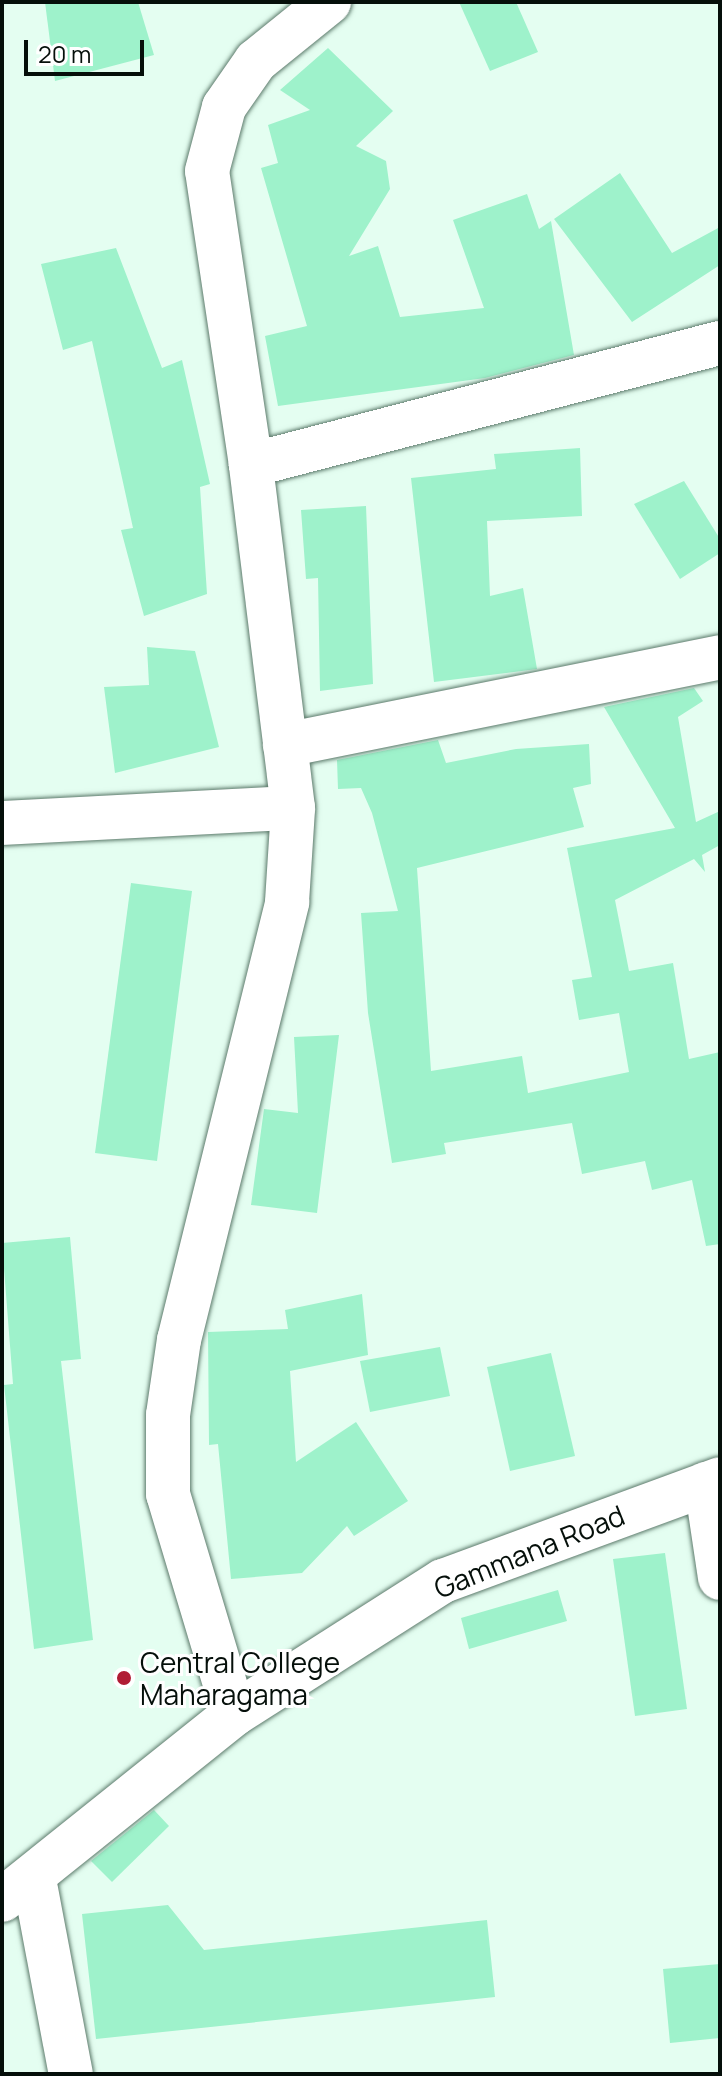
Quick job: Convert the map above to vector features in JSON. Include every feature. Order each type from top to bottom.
[{"type":"street","points":[[234,1714],[168,1494],[168,1415],[179,1340],[287,902],[293,808],[251,465],[207,171],[224,107],[256,61],[329,2]]},
{"type":"street","points":[[251,465],[720,343]]},
{"type":"street","points":[[285,745],[720,657]]},
{"type":"street","points":[[2,823],[293,808]]},
{"type":"street","points":[[713,1482],[720,1578]]},
{"type":"street","name":"Gammana Road","points":[[18,1890],[234,1714],[443,1581],[713,1482]]},
{"type":"street","points":[[18,1890],[71,2074]]},
{"type":"building","points":[[45,2],[138,2],[154,55],[55,81]]},
{"type":"building","points":[[459,2],[516,2],[538,52],[490,71]]},
{"type":"building","points":[[328,48],[393,111],[356,146],[386,161],[390,189],[349,256],[378,246],[400,317],[484,308],[453,220],[527,194],[539,229],[551,221],[574,355],[485,378],[278,406],[265,336],[307,326],[261,168],[278,163],[268,125],[310,110],[280,90]]},
{"type":"building","points":[[620,173],[672,253],[720,227],[720,265],[632,322],[554,219]]},
{"type":"building","points":[[116,248],[162,368],[182,360],[210,484],[200,487],[207,594],[144,616],[121,530],[133,528],[92,341],[63,350],[41,264]]},
{"type":"building","points":[[580,448],[582,516],[487,521],[490,596],[523,588],[537,669],[434,682],[411,478],[496,469],[494,454]]},
{"type":"building","points":[[684,481],[720,539],[720,553],[680,579],[634,504]]},
{"type":"building","points":[[366,506],[373,684],[320,691],[318,578],[306,579],[301,510]]},
{"type":"building","points":[[147,647],[195,651],[219,747],[115,773],[104,687],[149,685]]},
{"type":"building","points":[[694,688],[703,701],[678,717],[696,822],[720,811],[720,845],[702,855],[705,872],[694,859],[615,900],[629,971],[673,963],[689,1059],[720,1052],[720,1244],[706,1246],[692,1180],[652,1190],[645,1161],[582,1174],[572,1123],[444,1143],[446,1154],[392,1163],[368,1013],[361,913],[398,911],[372,813],[361,788],[338,789],[337,760],[438,740],[446,763],[516,749],[589,744],[591,784],[573,788],[584,827],[417,868],[431,1071],[522,1056],[528,1093],[629,1072],[619,1013],[579,1020],[572,980],[592,977],[567,848],[675,828],[604,707]]},
{"type":"building","points":[[131,883],[192,891],[157,1161],[95,1153]]},
{"type":"building","points":[[339,1035],[317,1213],[251,1205],[264,1109],[298,1113],[294,1037]]},
{"type":"building","points":[[70,1237],[81,1359],[61,1361],[93,1640],[34,1649],[4,1385],[13,1384],[2,1243]]},
{"type":"building","points":[[362,1294],[368,1355],[290,1371],[296,1462],[356,1422],[408,1501],[354,1536],[347,1526],[302,1573],[231,1579],[218,1444],[209,1445],[208,1332],[288,1329],[285,1310]]},
{"type":"building","points":[[440,1347],[450,1396],[370,1412],[360,1361]]},
{"type":"building","points":[[551,1353],[575,1456],[510,1471],[487,1367]]},
{"type":"building","points":[[665,1553],[687,1709],[635,1716],[613,1559]]},
{"type":"building","points":[[558,1590],[567,1621],[469,1649],[461,1618]]},
{"type":"building","points":[[154,1810],[169,1826],[112,1882],[91,1861]]},
{"type":"building","points":[[168,1905],[204,1950],[487,1920],[495,1997],[96,2039],[82,1914]]},
{"type":"building","points":[[720,1964],[720,2038],[670,2043],[663,1969]]},
{"type":"place","name":"Central College Maharagama","points":[[124,1678]]}]
